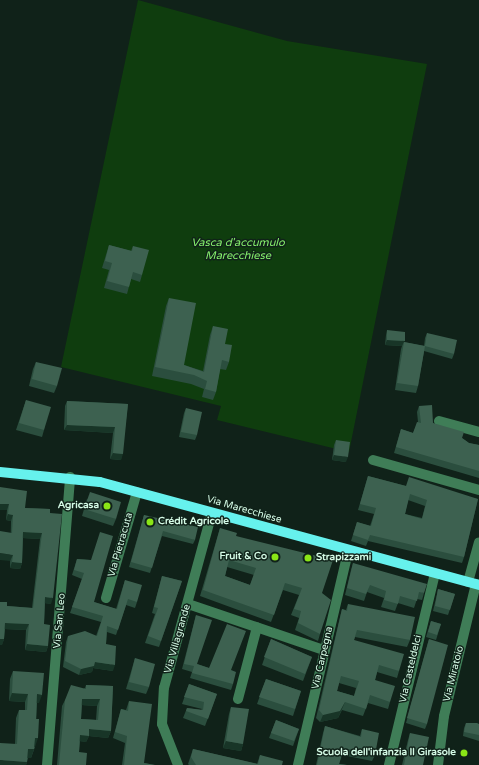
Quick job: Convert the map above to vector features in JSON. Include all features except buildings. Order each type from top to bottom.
[{"type":"main road","name":"Via Marecchiese","points":[[0,472],[70,477],[137,492],[348,552],[474,583]]},
{"type":"street","points":[[439,421],[479,432]]},
{"type":"street","points":[[373,460],[479,490]]},
{"type":"street","name":"Via San Leo","points":[[47,765],[70,477]]},
{"type":"street","name":"Via Pietracuta","points":[[106,598],[137,492]]},
{"type":"street","name":"Via Villagrande","points":[[178,765],[162,724],[164,688],[212,513]]},
{"type":"street","name":"Via Miratoio","points":[[438,765],[444,716],[474,583],[479,542]]},
{"type":"street","name":"Via Carpegna","points":[[298,765],[348,552]]},
{"type":"street","name":"Via Casteldelci","points":[[389,765],[434,573]]},
{"type":"street","points":[[188,604],[324,650]]},
{"type":"street","points":[[238,698],[257,627]]},
{"type":"water","name":"Vasca d'accumulo Marecchiese","points":[[138,0],[287,41],[427,64],[349,452],[217,420],[221,406],[61,367]]},
{"type":"place","name":"Agricasa","points":[[107,506]]},
{"type":"place","name":"Crédit Agricole","points":[[150,522]]},
{"type":"place","name":"Fruit & Co","points":[[275,557]]},
{"type":"place","name":"Strapizzami","points":[[308,558]]},
{"type":"place","name":"Scuola dell'infanzia Il Girasole","points":[[464,753]]}]
